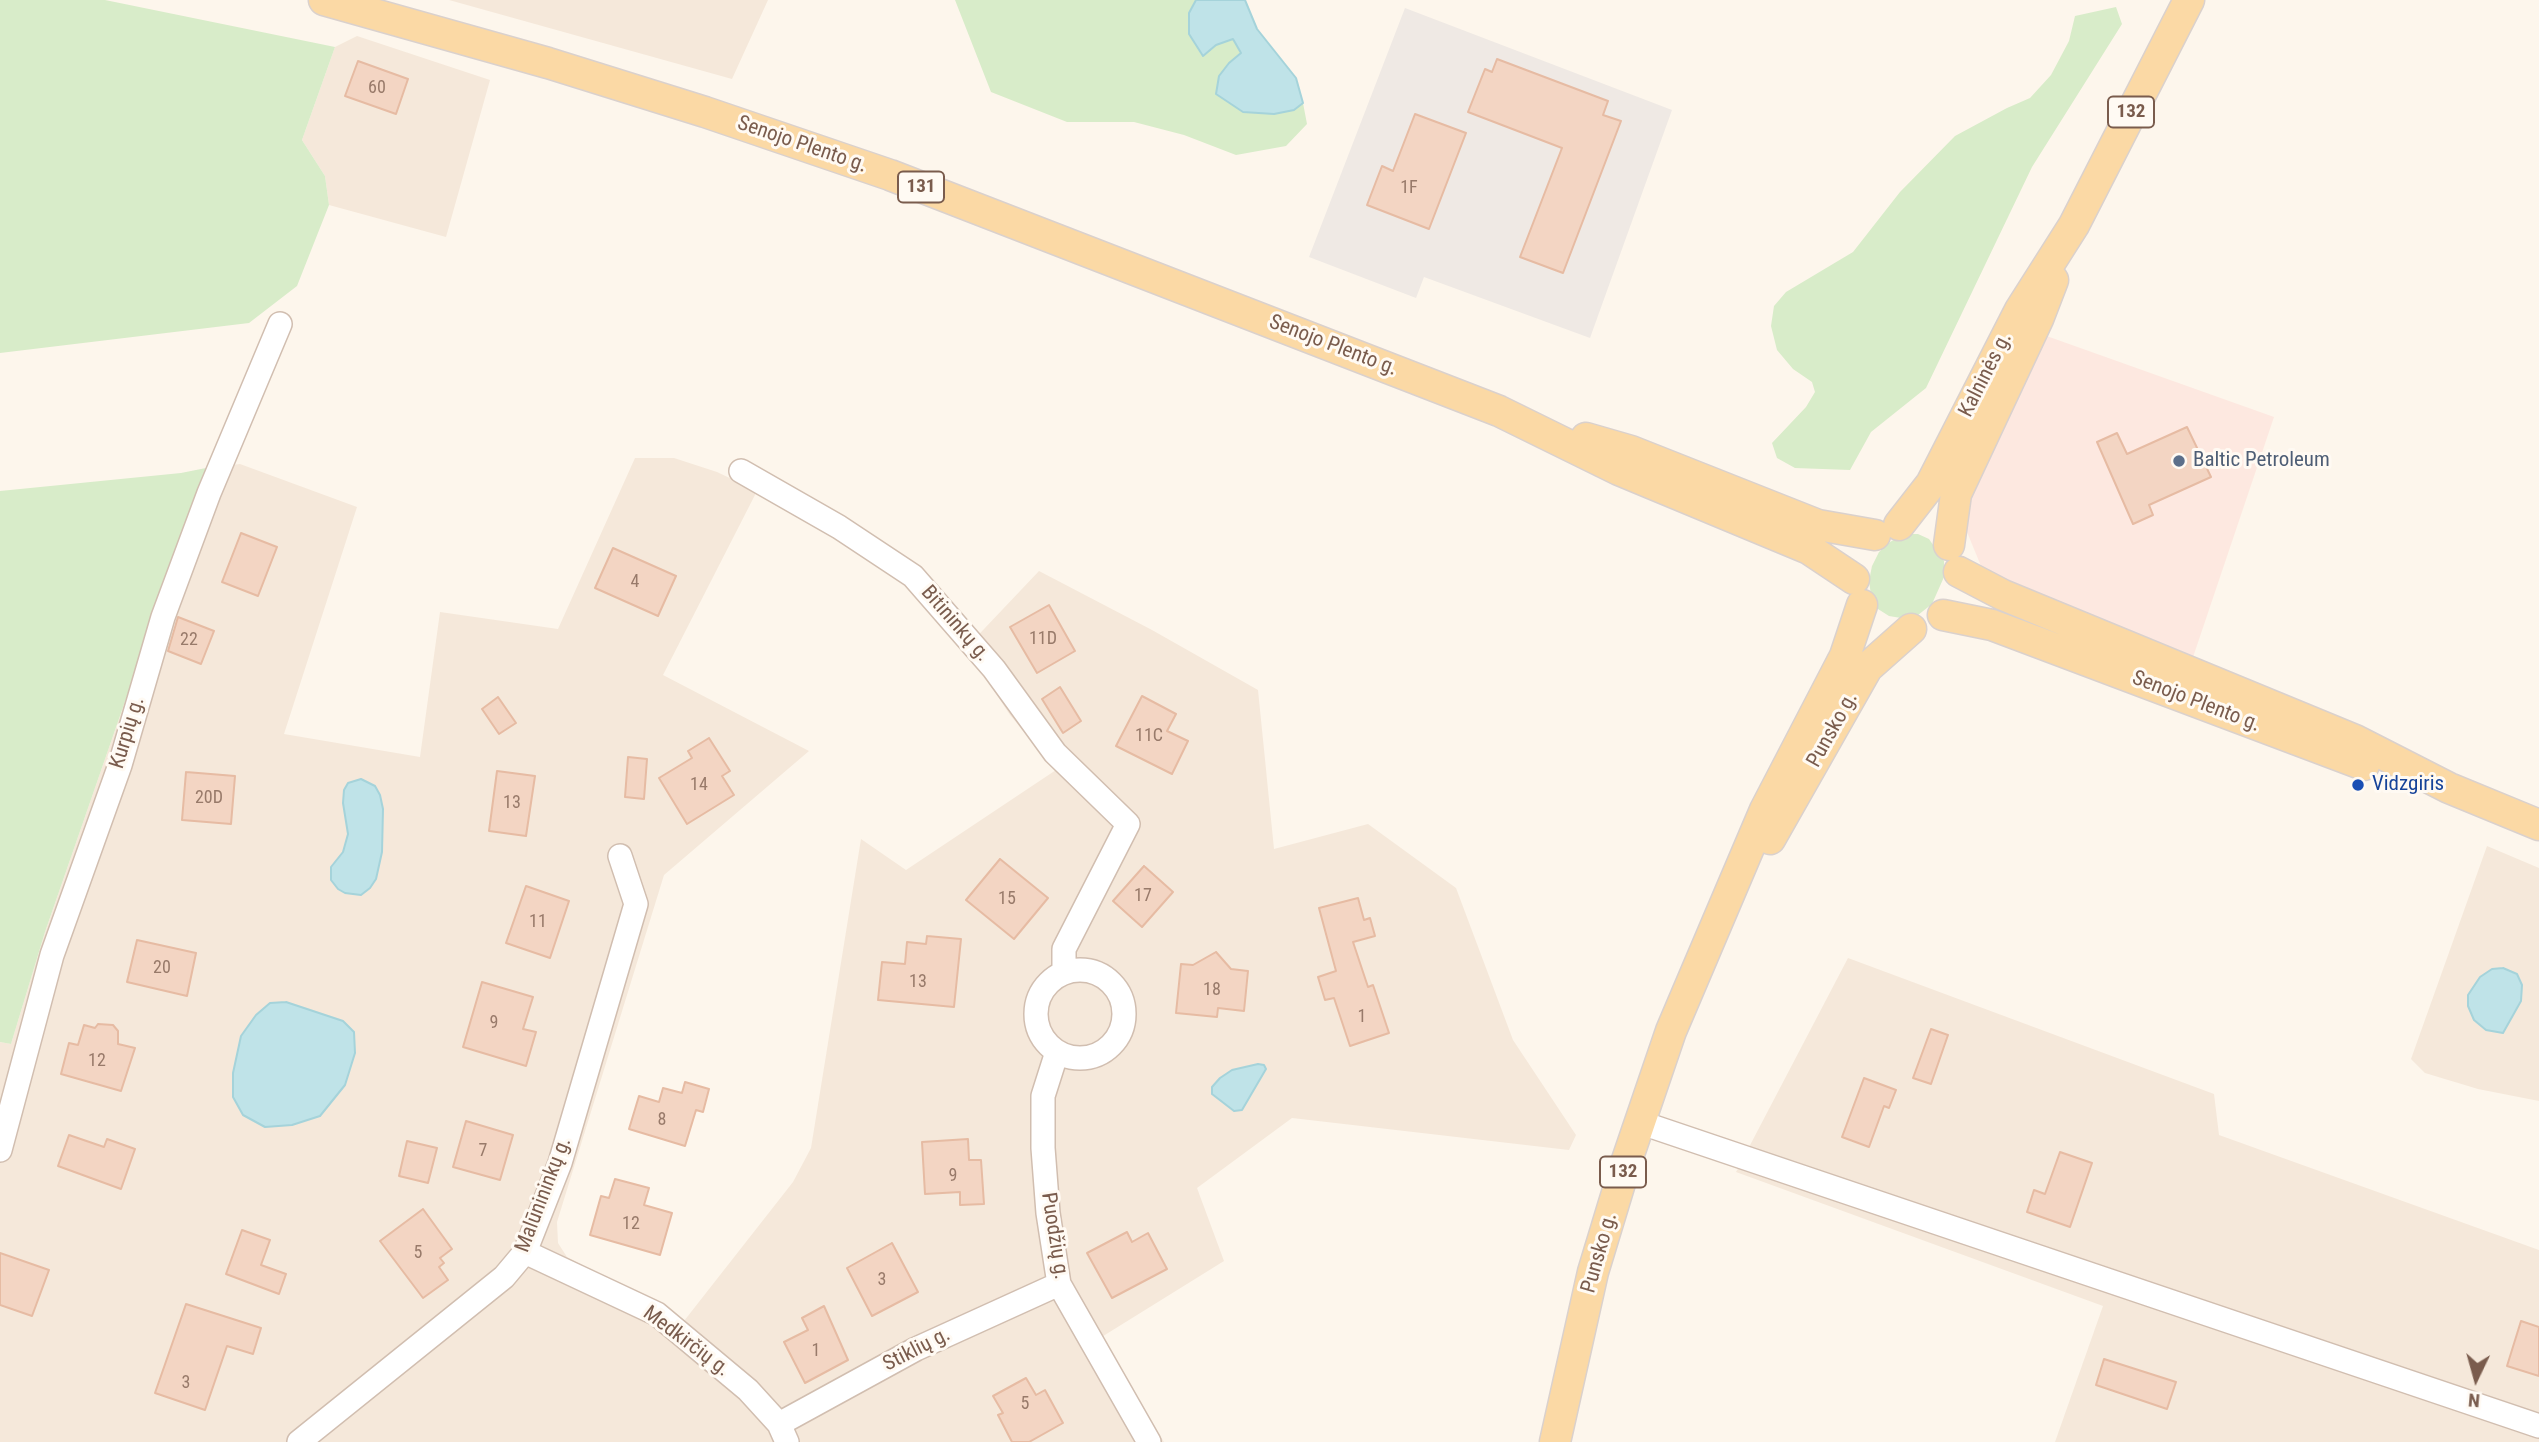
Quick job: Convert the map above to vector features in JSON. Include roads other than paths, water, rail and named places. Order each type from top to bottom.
[{"type":"main road","name":"Kalninės g.","points":[[1887,530],[1931,484],[2020,310],[2074,225],[2189,0]]},
{"type":"main road","name":"Senojo Plento g.","points":[[327,1],[561,67],[705,112],[890,175],[1499,411],[1631,451],[1818,525],[1887,530]]},
{"type":"main road","name":"Kalninės g.","points":[[1954,559],[1956,494],[2038,319],[2074,225]]},
{"type":"main road","name":"Senojo Plento g.","points":[[1499,411],[1619,470],[1809,550],[1858,592]]},
{"type":"main road","points":[[1918,525],[1935,533],[1954,559],[1958,588],[1952,603],[1928,625],[1911,629],[1892,628],[1875,619],[1858,592],[1856,562],[1863,547],[1887,530],[1918,525]]},
{"type":"main road","name":"Senojo Plento g.","points":[[1954,559],[2003,596],[2355,740],[2449,788],[2539,825]]},
{"type":"main road","name":"Punsko g.","points":[[1555,1442],[1593,1272],[1639,1122],[1671,1031],[1765,810],[1845,656],[1858,592]]},
{"type":"main road","name":"Senojo Plento g.","points":[[1942,615],[1992,625],[2366,766],[2449,788]]},
{"type":"main road","name":"Punsko g.","points":[[1723,913],[1783,820],[1867,668],[1911,629]]},
{"type":"street","name":"Kurpių g.","points":[[0,1150],[52,955],[120,765],[163,617],[209,493],[280,324]]},
{"type":"street","name":"Bitininkų g.","points":[[741,471],[839,527],[913,576],[994,669],[1055,753],[1128,824],[1064,949],[1064,973]]},
{"type":"street","name":"Malūnininkų g.","points":[[299,1442],[503,1277],[525,1252],[559,1163],[636,904],[620,856]]},
{"type":"street","points":[[1091,971],[1115,986],[1122,998],[1123,1025],[1118,1038],[1109,1048],[1097,1055],[1069,1057],[1057,1052],[1046,1043],[1039,1030],[1037,1003],[1052,980],[1064,973],[1091,971]]},
{"type":"street","name":"Puodžių g.","points":[[1057,1052],[1043,1096],[1043,1147],[1048,1213],[1059,1284],[1149,1442]]},
{"type":"street","points":[[1639,1122],[2539,1426]]},
{"type":"street","name":"Medkirčių g.","points":[[525,1252],[657,1314],[748,1390],[783,1433]]},
{"type":"street","name":"Stiklių g.","points":[[783,1433],[916,1349],[1059,1284]]},
{"type":"water","points":[[1196,0],[1245,0],[1257,29],[1296,78],[1303,103],[1294,110],[1274,114],[1243,112],[1216,94],[1219,76],[1241,53],[1233,39],[1216,45],[1203,56],[1189,34],[1189,13]]},
{"type":"water","points":[[361,779],[375,786],[383,809],[382,852],[376,879],[361,895],[345,893],[338,889],[331,880],[331,867],[343,852],[348,834],[343,803],[344,790],[348,783]]},
{"type":"water","points":[[2503,968],[2517,974],[2522,985],[2521,1001],[2503,1033],[2486,1030],[2474,1020],[2468,1006],[2468,995],[2480,977],[2492,969]]},
{"type":"water","points":[[286,1002],[343,1021],[354,1032],[355,1053],[345,1085],[320,1116],[292,1125],[265,1127],[243,1115],[233,1097],[233,1073],[241,1036],[256,1015],[270,1003]]},
{"type":"water","points":[[1264,1065],[1266,1069],[1242,1110],[1234,1111],[1212,1094],[1212,1087],[1232,1070]]},
{"type":"place","name":"Baltic Petroleum","points":[[2179,461]]},
{"type":"place","name":"Vidzgiris","points":[[2358,785]]}]
